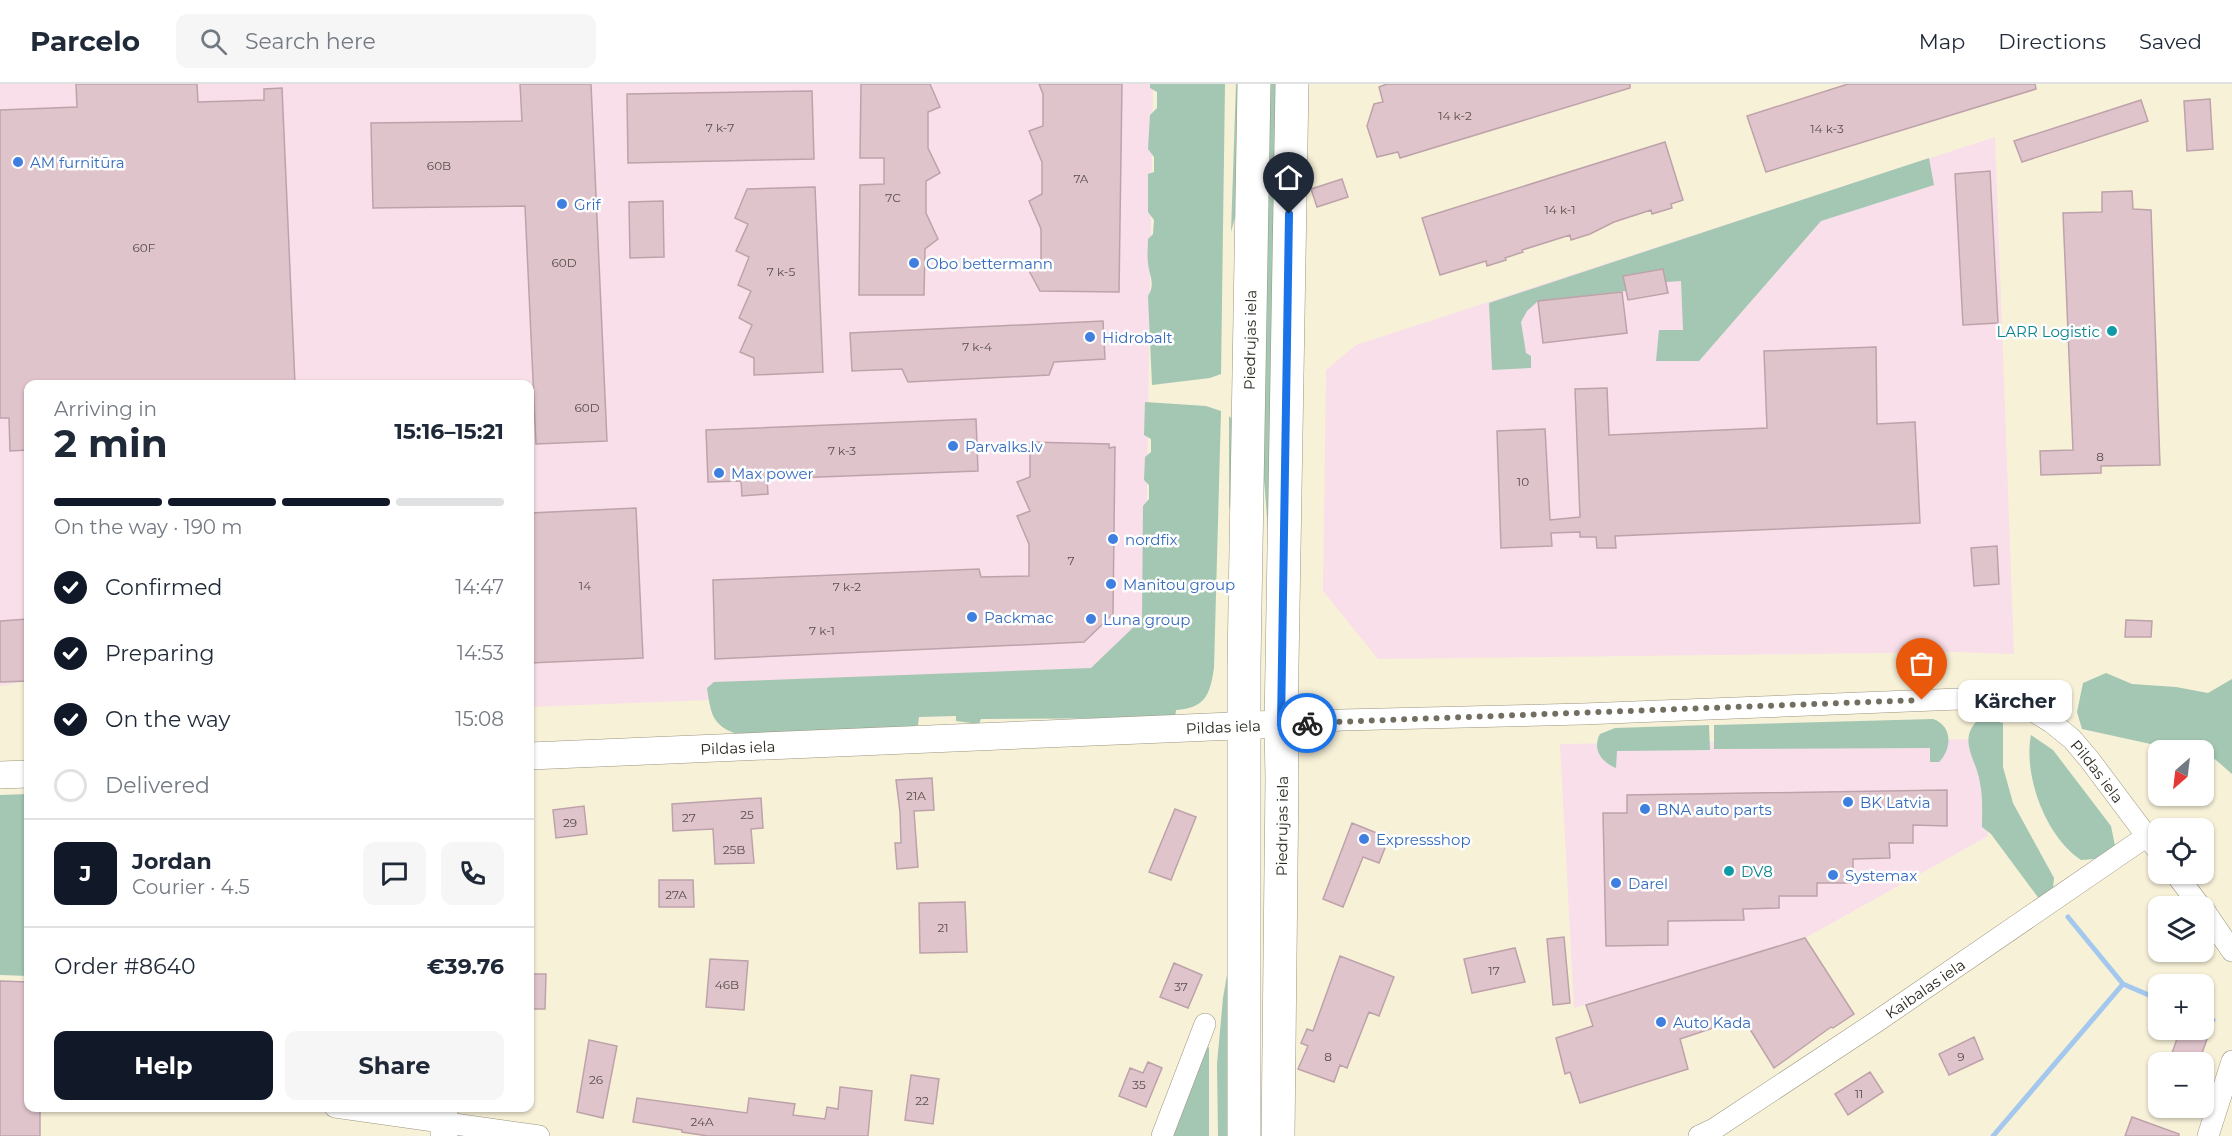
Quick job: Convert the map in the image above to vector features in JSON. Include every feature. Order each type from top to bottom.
[{"type":"main road","name":"Piedrujas iela","points":[[1244,1136],[1244,727],[1254,84]]},
{"type":"main road","name":"Piedrujas iela","points":[[1278,1136],[1281,724],[1292,84]]},
{"type":"street","name":"Pildas iela","points":[[534,756],[1244,727],[1353,720],[1583,714],[1948,699],[2013,704],[2042,716],[2072,739],[2148,837]]},
{"type":"street","points":[[0,775],[24,774]]},
{"type":"street","name":"Kaibalas iela","points":[[1699,1136],[1714,1129],[2148,846]]},
{"type":"street","points":[[2183,884],[2192,896]]},
{"type":"street","points":[[2214,925],[2232,951]]},
{"type":"street","points":[[1162,1136],[1205,1024]]},
{"type":"street","points":[[2208,1136],[2232,1061]]},
{"type":"street","points":[[371,1112],[539,1136]]},
{"type":"shaded area","points":[[0,84],[1153,84],[1145,621],[1091,685],[534,707],[534,380],[24,380],[24,682],[0,686]]},
{"type":"shaded area","points":[[1995,137],[2014,654],[1957,652],[1378,659],[1323,591],[1326,370],[1356,345]]},
{"type":"shaded area","points":[[1985,739],[1988,836],[1805,938],[1574,1008],[1560,744]]},
{"type":"green space","points":[[1150,84],[1225,84],[1221,374],[1210,378],[1152,385],[1148,296],[1152,283],[1148,239],[1153,234],[1154,220],[1148,212],[1148,174],[1154,172],[1154,157],[1148,149],[1150,115],[1157,108],[1157,92],[1150,88]]},
{"type":"green space","points":[[1236,84],[1245,84],[1241,195],[1231,232]]},
{"type":"green space","points":[[1268,84],[1282,84],[1270,538],[1262,455]]},
{"type":"green space","points":[[1929,158],[1934,185],[1821,221],[1699,361],[1656,361],[1659,330],[1683,330],[1681,281],[1666,282],[1624,276],[1626,291],[1538,301],[1527,311],[1521,322],[1526,353],[1531,356],[1531,368],[1492,370],[1489,303]]},
{"type":"green space","points":[[1145,402],[1206,406],[1221,411],[1214,668],[1208,693],[1200,703],[1186,709],[1176,710],[1175,718],[981,719],[979,724],[956,721],[956,716],[919,717],[918,725],[907,728],[740,735],[724,728],[714,718],[707,688],[714,682],[1091,668],[1142,619],[1143,506],[1149,499],[1149,485],[1144,480],[1145,457],[1151,452],[1151,439],[1144,435]]},
{"type":"green space","points":[[1229,416],[1236,423],[1236,470],[1229,510]]},
{"type":"green space","points":[[2106,673],[2132,684],[2176,687],[2208,693],[2232,679],[2232,774],[2214,758],[2214,740],[2148,740],[2148,743],[2082,729],[2077,712],[2083,683]]},
{"type":"green space","points":[[1981,717],[2003,723],[2003,767],[2013,803],[2054,878],[2053,889],[2040,900],[1991,834],[1982,827],[1981,788],[1968,741],[1973,725]]},
{"type":"green space","points":[[1933,719],[1944,727],[1948,738],[1946,751],[1939,762],[1930,762],[1930,748],[1714,749],[1714,725]]},
{"type":"green space","points":[[1709,725],[1710,750],[1617,751],[1616,768],[1602,759],[1598,750],[1600,734],[1615,728]]},
{"type":"green space","points":[[2031,735],[2053,750],[2111,826],[2115,846],[2095,859],[2081,860],[2068,850],[2048,821],[2034,787],[2029,751]]},
{"type":"green space","points":[[24,794],[24,976],[0,975],[0,795]]},
{"type":"green space","points":[[1233,940],[1232,1136],[1218,1136],[1217,1064],[1223,998]]},
{"type":"green space","points":[[1209,1047],[1209,1136],[1168,1136],[1202,1050]]},
{"type":"building","points":[[76,84],[197,84],[198,102],[264,100],[264,89],[282,88],[295,380],[24,380],[24,450],[10,451],[9,418],[0,418],[0,110],[77,107]]},
{"type":"building","points":[[520,84],[591,84],[607,441],[536,444],[525,206],[373,208],[371,123],[522,121]]},
{"type":"building","points":[[861,84],[930,84],[940,107],[928,112],[928,148],[940,173],[926,181],[926,213],[938,239],[925,249],[924,295],[859,295],[860,185],[884,184],[884,158],[860,158]]},
{"type":"building","points":[[1039,84],[1122,84],[1119,292],[1040,291],[1027,267],[1041,262],[1041,229],[1029,201],[1042,194],[1042,162],[1029,131],[1043,126],[1043,94]]},
{"type":"building","points":[[1387,84],[1630,84],[1630,88],[1400,158],[1398,152],[1377,157],[1367,126],[1374,104],[1383,102],[1379,87]]},
{"type":"building","points":[[1848,84],[2035,84],[2036,89],[1766,172],[1747,116]]},
{"type":"building","points":[[812,91],[814,159],[628,163],[627,94]]},
{"type":"building","points":[[2210,99],[2213,149],[2187,151],[2184,101]]},
{"type":"building","points":[[2141,100],[2148,121],[2022,162],[2014,141]]},
{"type":"building","points":[[1665,142],[1683,200],[1671,204],[1672,208],[1652,214],[1651,210],[1571,240],[1570,235],[1522,250],[1523,252],[1505,258],[1506,260],[1487,266],[1486,261],[1440,275],[1422,218]]},
{"type":"building","points":[[1990,171],[1998,323],[1963,325],[1955,174]]},
{"type":"building","points":[[1342,179],[1348,197],[1317,207],[1311,189]]},
{"type":"building","points":[[815,187],[823,372],[754,375],[754,358],[740,352],[752,325],[739,318],[751,291],[738,285],[749,257],[736,251],[748,224],[735,218],[747,189]]},
{"type":"building","name":"LARR Logistic","points":[[2132,191],[2133,209],[2151,210],[2160,465],[2101,466],[2101,473],[2041,475],[2040,451],[2073,450],[2063,213],[2102,212],[2102,192]]},
{"type":"building","points":[[663,201],[664,257],[630,258],[629,202]]},
{"type":"building","points":[[1663,269],[1668,293],[1628,300],[1623,276]]},
{"type":"building","points":[[1622,292],[1627,333],[1543,343],[1538,301]]},
{"type":"building","points":[[1103,321],[1105,359],[1054,362],[1049,375],[908,382],[902,369],[852,371],[850,333]]},
{"type":"building","points":[[1876,347],[1877,424],[1915,422],[1920,523],[1615,536],[1616,548],[1597,548],[1596,537],[1580,537],[1580,532],[1551,533],[1552,546],[1501,548],[1497,431],[1545,429],[1550,520],[1580,517],[1575,389],[1607,388],[1609,435],[1767,428],[1764,351]]},
{"type":"building","points":[[976,419],[978,471],[767,479],[768,494],[742,496],[741,481],[708,482],[706,430]]},
{"type":"building","points":[[1030,442],[1109,444],[1109,448],[1115,447],[1113,614],[1084,642],[715,659],[713,580],[979,569],[981,577],[1029,576],[1029,544],[1017,516],[1030,511],[1017,482],[1030,477]]},
{"type":"building","points":[[636,508],[643,658],[534,663],[534,513]]},
{"type":"building","points":[[1997,546],[1999,584],[1974,586],[1971,548]]},
{"type":"building","points":[[24,619],[24,681],[0,682],[0,621]]},
{"type":"building","points":[[2126,620],[2152,621],[2151,637],[2125,637]]},
{"type":"building","points":[[932,778],[934,810],[914,811],[918,867],[897,869],[895,843],[901,843],[896,780]]},
{"type":"building","name":"DV8","points":[[1947,790],[1947,826],[1913,825],[1913,843],[1889,843],[1890,858],[1853,859],[1853,883],[1817,883],[1817,896],[1779,896],[1779,908],[1743,909],[1744,920],[1668,921],[1668,945],[1606,946],[1603,813],[1627,813],[1627,795]]},
{"type":"building","points":[[761,798],[763,828],[751,829],[754,863],[715,864],[713,829],[673,831],[672,804]]},
{"type":"building","points":[[584,806],[587,834],[556,838],[553,810]]},
{"type":"building","points":[[1175,809],[1196,817],[1171,880],[1149,872]]},
{"type":"building","points":[[1352,823],[1389,838],[1379,863],[1363,857],[1343,907],[1323,899]]},
{"type":"building","points":[[659,880],[693,880],[694,907],[659,907]]},
{"type":"building","points":[[965,902],[967,952],[920,953],[919,903]]},
{"type":"building","points":[[1564,937],[1570,1003],[1553,1005],[1547,939]]},
{"type":"building","name":"Auto Kada","points":[[1805,938],[1854,1014],[1833,1028],[1831,1027],[1774,1068],[1743,1018],[1680,1039],[1688,1069],[1580,1103],[1570,1072],[1565,1074],[1556,1038],[1593,1026],[1586,1005]]},
{"type":"building","points":[[1515,948],[1525,982],[1472,993],[1464,959]]},
{"type":"building","points":[[1340,956],[1394,977],[1379,1016],[1369,1012],[1347,1068],[1340,1065],[1334,1082],[1298,1069],[1308,1046],[1301,1043],[1307,1029],[1313,1031]]},
{"type":"building","points":[[710,959],[748,961],[744,1010],[706,1007]]},
{"type":"building","points":[[1174,963],[1202,975],[1188,1008],[1160,997]]},
{"type":"building","points":[[534,974],[546,974],[545,1009],[534,1009]]},
{"type":"building","points":[[0,981],[24,982],[24,1112],[40,1112],[40,1136],[0,1136]]},
{"type":"building","points":[[1974,1037],[1983,1059],[1949,1075],[1939,1054]]},
{"type":"building","points":[[589,1040],[617,1046],[603,1118],[577,1112]]},
{"type":"building","points":[[2177,1040],[2207,1040],[2202,1052],[2172,1052]]},
{"type":"building","points":[[1148,1062],[1162,1068],[1146,1107],[1119,1096],[1130,1068],[1143,1073]]},
{"type":"building","points":[[1870,1072],[1883,1092],[1848,1115],[1835,1094]]},
{"type":"building","points":[[911,1075],[939,1079],[933,1124],[905,1120]]},
{"type":"building","points":[[840,1087],[872,1091],[868,1136],[708,1136],[633,1122],[637,1098],[747,1113],[749,1098],[795,1104],[793,1115],[825,1119],[827,1107],[838,1109]]},
{"type":"building","points":[[2132,1117],[2179,1134],[2179,1136],[2125,1136]]},
{"type":"waterway","points":[[2068,917],[2123,984],[2148,995]]},
{"type":"waterway","points":[[1993,1136],[2123,984]]},
{"type":"way so far","points":[[1307,723],[1922,700]]},
{"type":"place","name":"AM furnitūra","points":[[18,162]]},
{"type":"place","name":"Grif","points":[[562,204]]},
{"type":"place","name":"Obo bettermann","points":[[914,263]]},
{"type":"place","name":"LARR Logistic","points":[[2112,331]]},
{"type":"place","name":"Hidrobalt","points":[[1090,337]]},
{"type":"place","name":"Parvalks.lv","points":[[953,446]]},
{"type":"place","name":"Max power","points":[[719,473]]},
{"type":"place","name":"nordfix","points":[[1113,539]]},
{"type":"place","name":"Manitou group","points":[[1111,584]]},
{"type":"place","name":"Packmac","points":[[972,617]]},
{"type":"place","name":"Luna group","points":[[1091,619]]},
{"type":"place","name":"Kärcher","points":[[1922,700]]},
{"type":"place","name":"BK Latvia","points":[[1848,802]]},
{"type":"place","name":"BNA auto parts","points":[[1645,809]]},
{"type":"place","name":"Expressshop","points":[[1364,839]]},
{"type":"place","name":"DV8","points":[[1729,871]]},
{"type":"place","name":"Systemax","points":[[1833,875]]},
{"type":"place","name":"Darel","points":[[1616,883]]},
{"type":"place","name":"Auto Kada","points":[[1661,1022]]},
{"type":"route","points":[[1289,214],[1281,724],[1307,723]]}]
